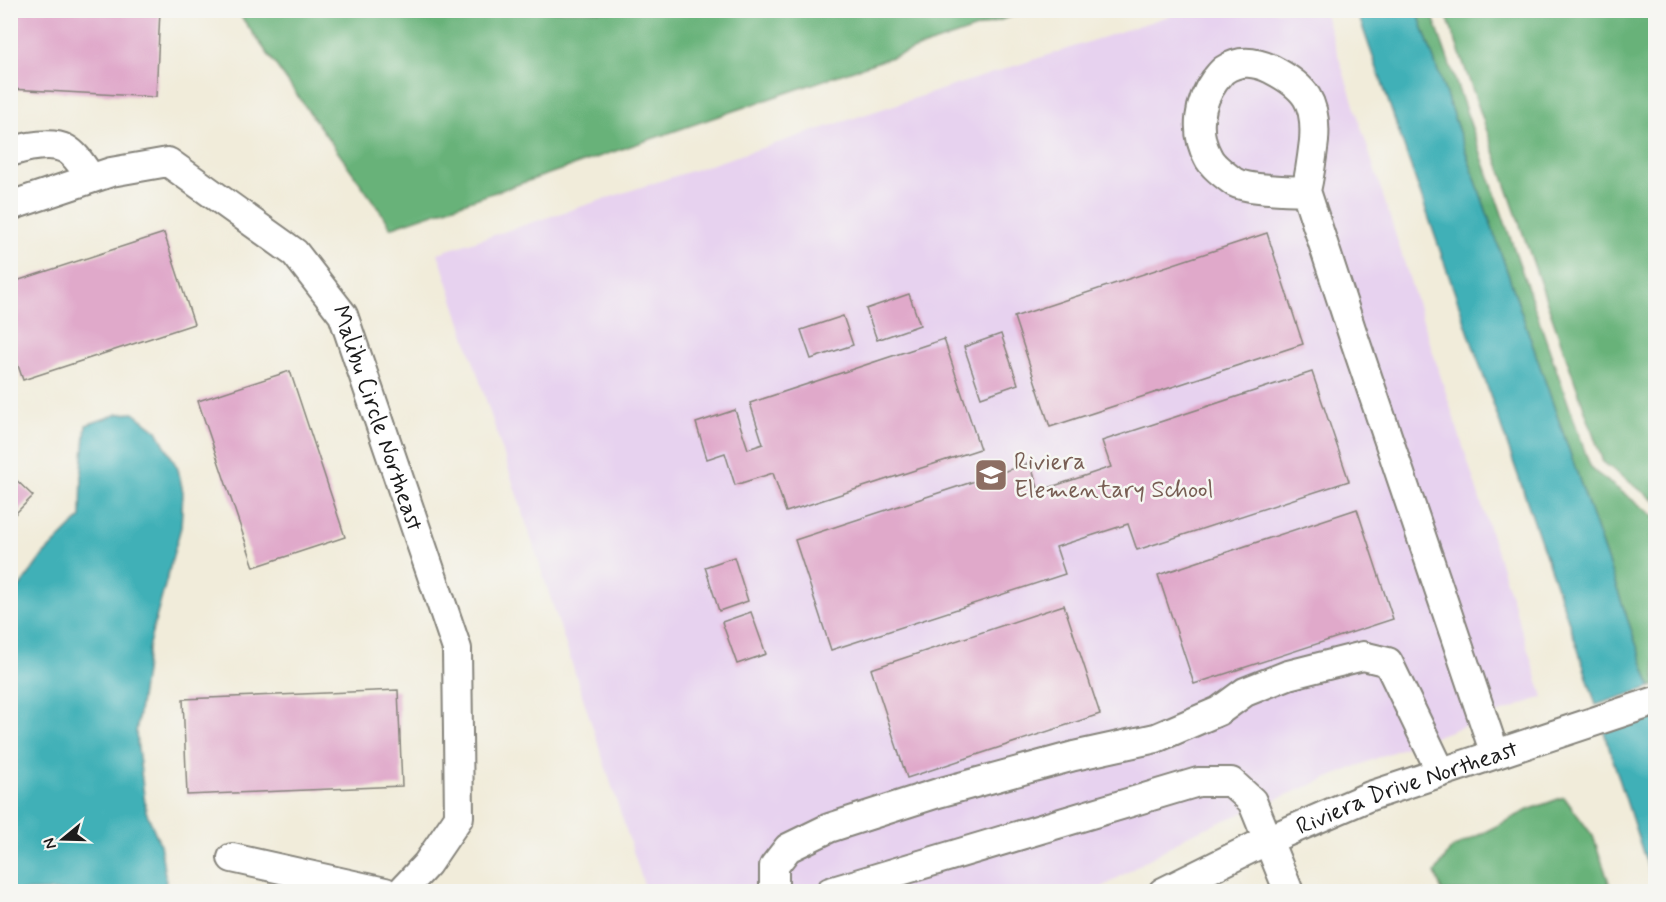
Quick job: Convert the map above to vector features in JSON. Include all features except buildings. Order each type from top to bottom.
[{"type":"street","points":[[1306,190],[1268,189],[1236,183],[1208,158],[1200,136],[1199,114],[1208,90],[1223,70],[1239,63],[1257,63],[1286,77],[1299,87],[1310,103],[1315,121],[1312,167],[1306,190],[1368,380],[1496,754]]},
{"type":"street","points":[[10,152],[24,147],[49,145],[66,149],[78,160],[91,178]]},
{"type":"street","name":"Malibu Circle Northeast","points":[[10,206],[111,172],[168,162],[295,253],[344,315],[457,649],[459,817],[427,864],[401,891]]},
{"type":"street","points":[[774,891],[774,866],[788,848],[829,828],[949,789],[1074,756],[1156,738],[1219,711],[1245,692],[1288,675],[1363,656],[1388,662],[1441,772]]},
{"type":"street","name":"Riviera Drive Northeast","points":[[1163,891],[1268,840],[1370,795],[1656,700]]},
{"type":"street","points":[[830,891],[914,879],[1198,782],[1231,782],[1252,801],[1289,891]]},
{"type":"street","points":[[232,858],[385,891]]},
{"type":"shaded area","name":"Riviera Elementary School","points":[[1184,11],[1324,11],[1543,697],[1382,756],[1189,835],[1096,891],[646,891],[438,253]]},
{"type":"green space","points":[[237,11],[1027,11],[390,228],[388,222]]},
{"type":"green space","points":[[1417,11],[1431,11],[1590,466],[1654,516],[1656,520],[1655,686],[1651,687]]},
{"type":"green space","points":[[1445,11],[1655,11],[1655,501],[1603,462]]},
{"type":"green space","points":[[1564,797],[1593,836],[1612,891],[1442,891],[1435,873],[1451,849],[1528,810]]},
{"type":"water","points":[[1357,11],[1417,11],[1651,687],[1596,705]]},
{"type":"water","points":[[134,413],[157,431],[178,469],[183,492],[181,527],[149,644],[136,733],[146,811],[160,844],[166,881],[164,891],[11,891],[11,599],[43,555],[81,517],[86,425],[118,414]]},
{"type":"water","points":[[1655,715],[1655,890],[1604,732]]},
{"type":"place","name":"Riviera Elementary School","points":[[991,475]]}]
